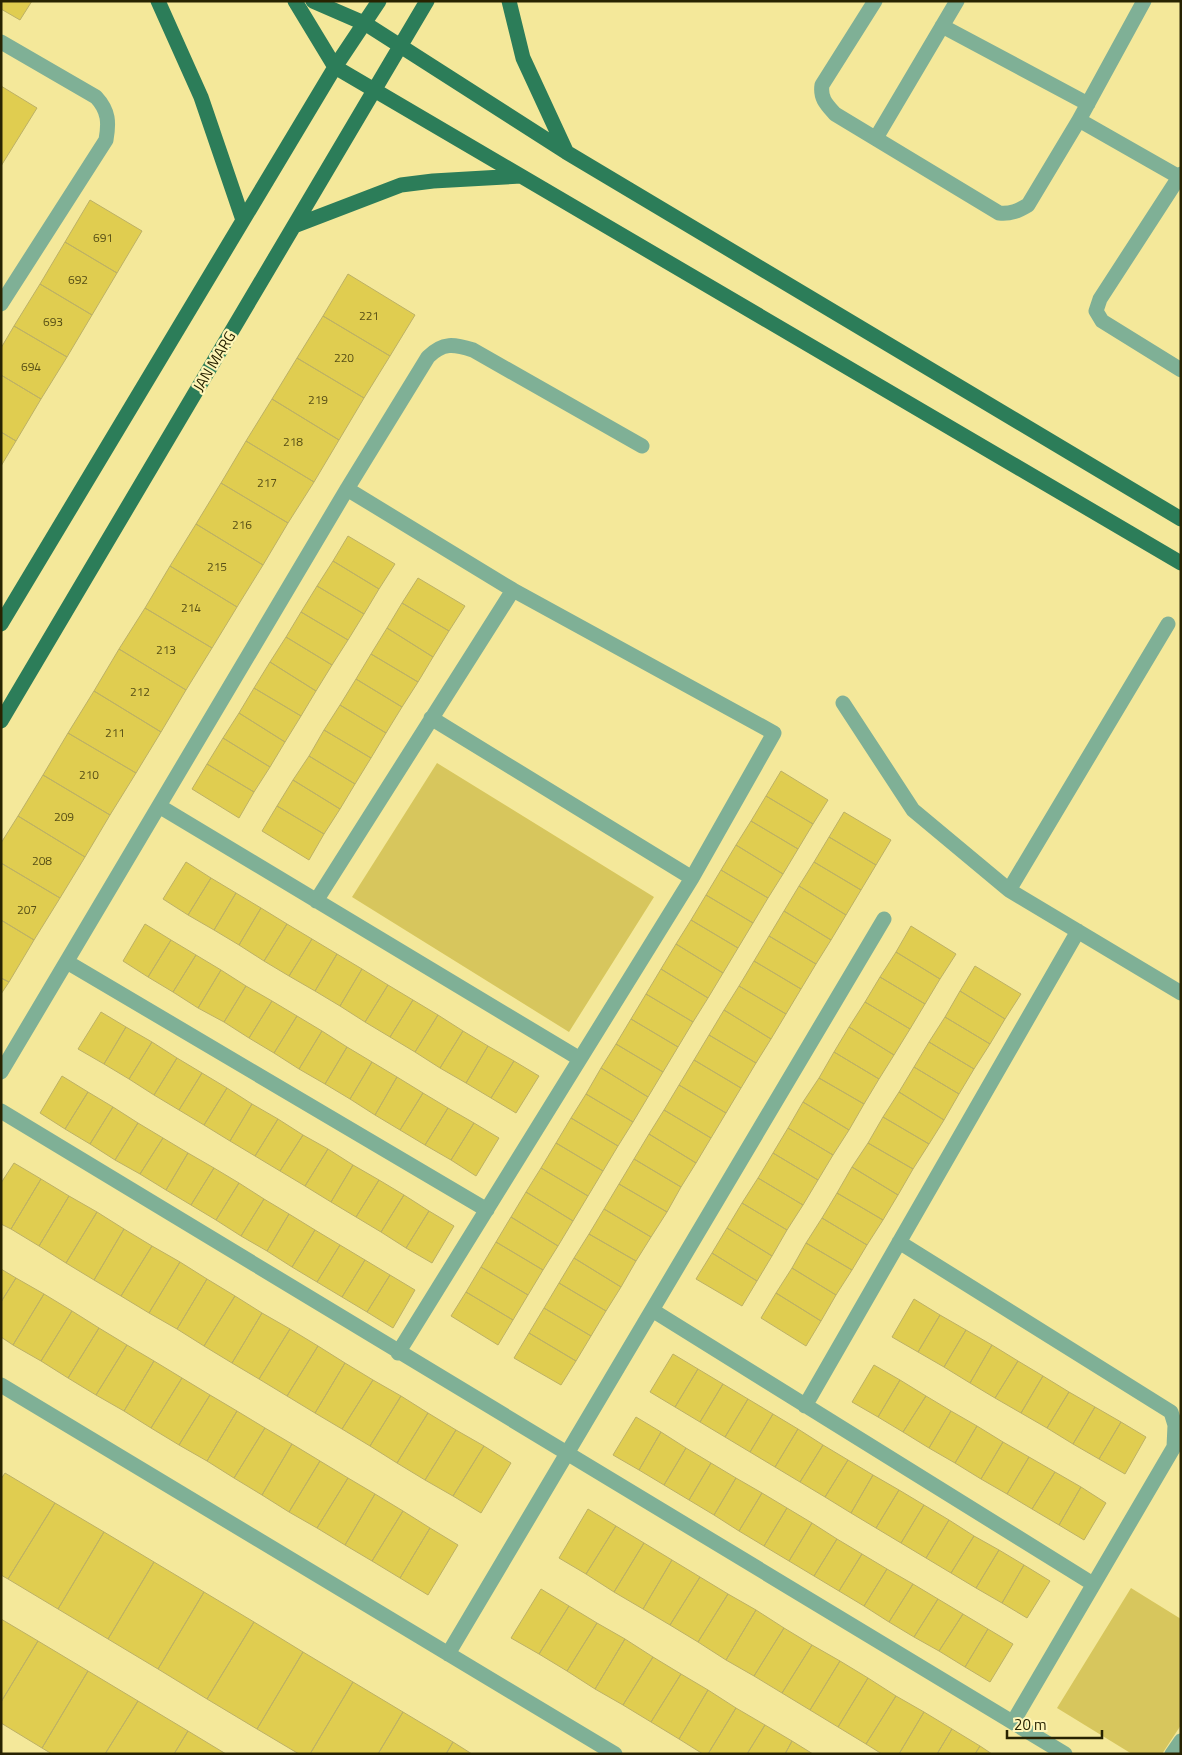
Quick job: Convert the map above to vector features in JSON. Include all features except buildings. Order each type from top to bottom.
[{"type":"main road","points":[[158,1],[201,97],[244,220]]},
{"type":"main road","points":[[295,1],[335,67],[1181,563]]},
{"type":"main road","points":[[313,1],[366,24],[566,152],[1181,518]]},
{"type":"main road","points":[[1,624],[335,67],[366,24],[379,1]]},
{"type":"main road","name":"JAN MARG","points":[[1,721],[427,1]]},
{"type":"main road","points":[[509,1],[523,58],[542,104],[566,152]]},
{"type":"main road","points":[[294,226],[402,185],[433,181],[521,176]]},
{"type":"street","points":[[875,1],[822,85],[821,94],[825,104],[835,114],[999,213],[1007,214],[1016,212],[1028,205],[1079,120],[1144,1]]},
{"type":"street","points":[[876,138],[956,1]]},
{"type":"street","points":[[942,26],[1088,104]]},
{"type":"street","points":[[1,42],[96,98],[102,105],[110,122],[106,140],[1,304]]},
{"type":"street","points":[[1079,120],[1180,176],[1100,299],[1096,311],[1102,321],[1181,370]]},
{"type":"street","points":[[1,1072],[347,489],[428,357],[437,348],[456,345],[473,350],[642,446]]},
{"type":"street","points":[[347,489],[513,590],[774,733],[692,878],[398,1353]]},
{"type":"street","points":[[316,901],[513,590]]},
{"type":"street","points":[[1009,890],[1168,624]]},
{"type":"street","points":[[843,703],[913,810],[1009,890],[1179,988]]},
{"type":"street","points":[[431,718],[692,878]]},
{"type":"street","points":[[159,806],[580,1059]]},
{"type":"street","points":[[448,1654],[884,919]]},
{"type":"street","points":[[805,1406],[1078,931]]},
{"type":"street","points":[[67,962],[486,1210]]},
{"type":"street","points":[[1,1111],[398,1353],[567,1452],[1065,1754]]},
{"type":"street","points":[[899,1242],[1171,1412],[1175,1424],[1174,1446],[1013,1722]]},
{"type":"street","points":[[652,1310],[1092,1584]]},
{"type":"street","points":[[1,1385],[615,1754]]},
{"type":"street","points":[[1172,1754],[1181,1741]]},
{"type":"shaded area","points":[[437,763],[654,897],[569,1032],[352,897]]},
{"type":"shaded area","points":[[1131,1588],[1181,1619],[1181,1725],[1162,1754],[1132,1754],[1057,1708]]}]
